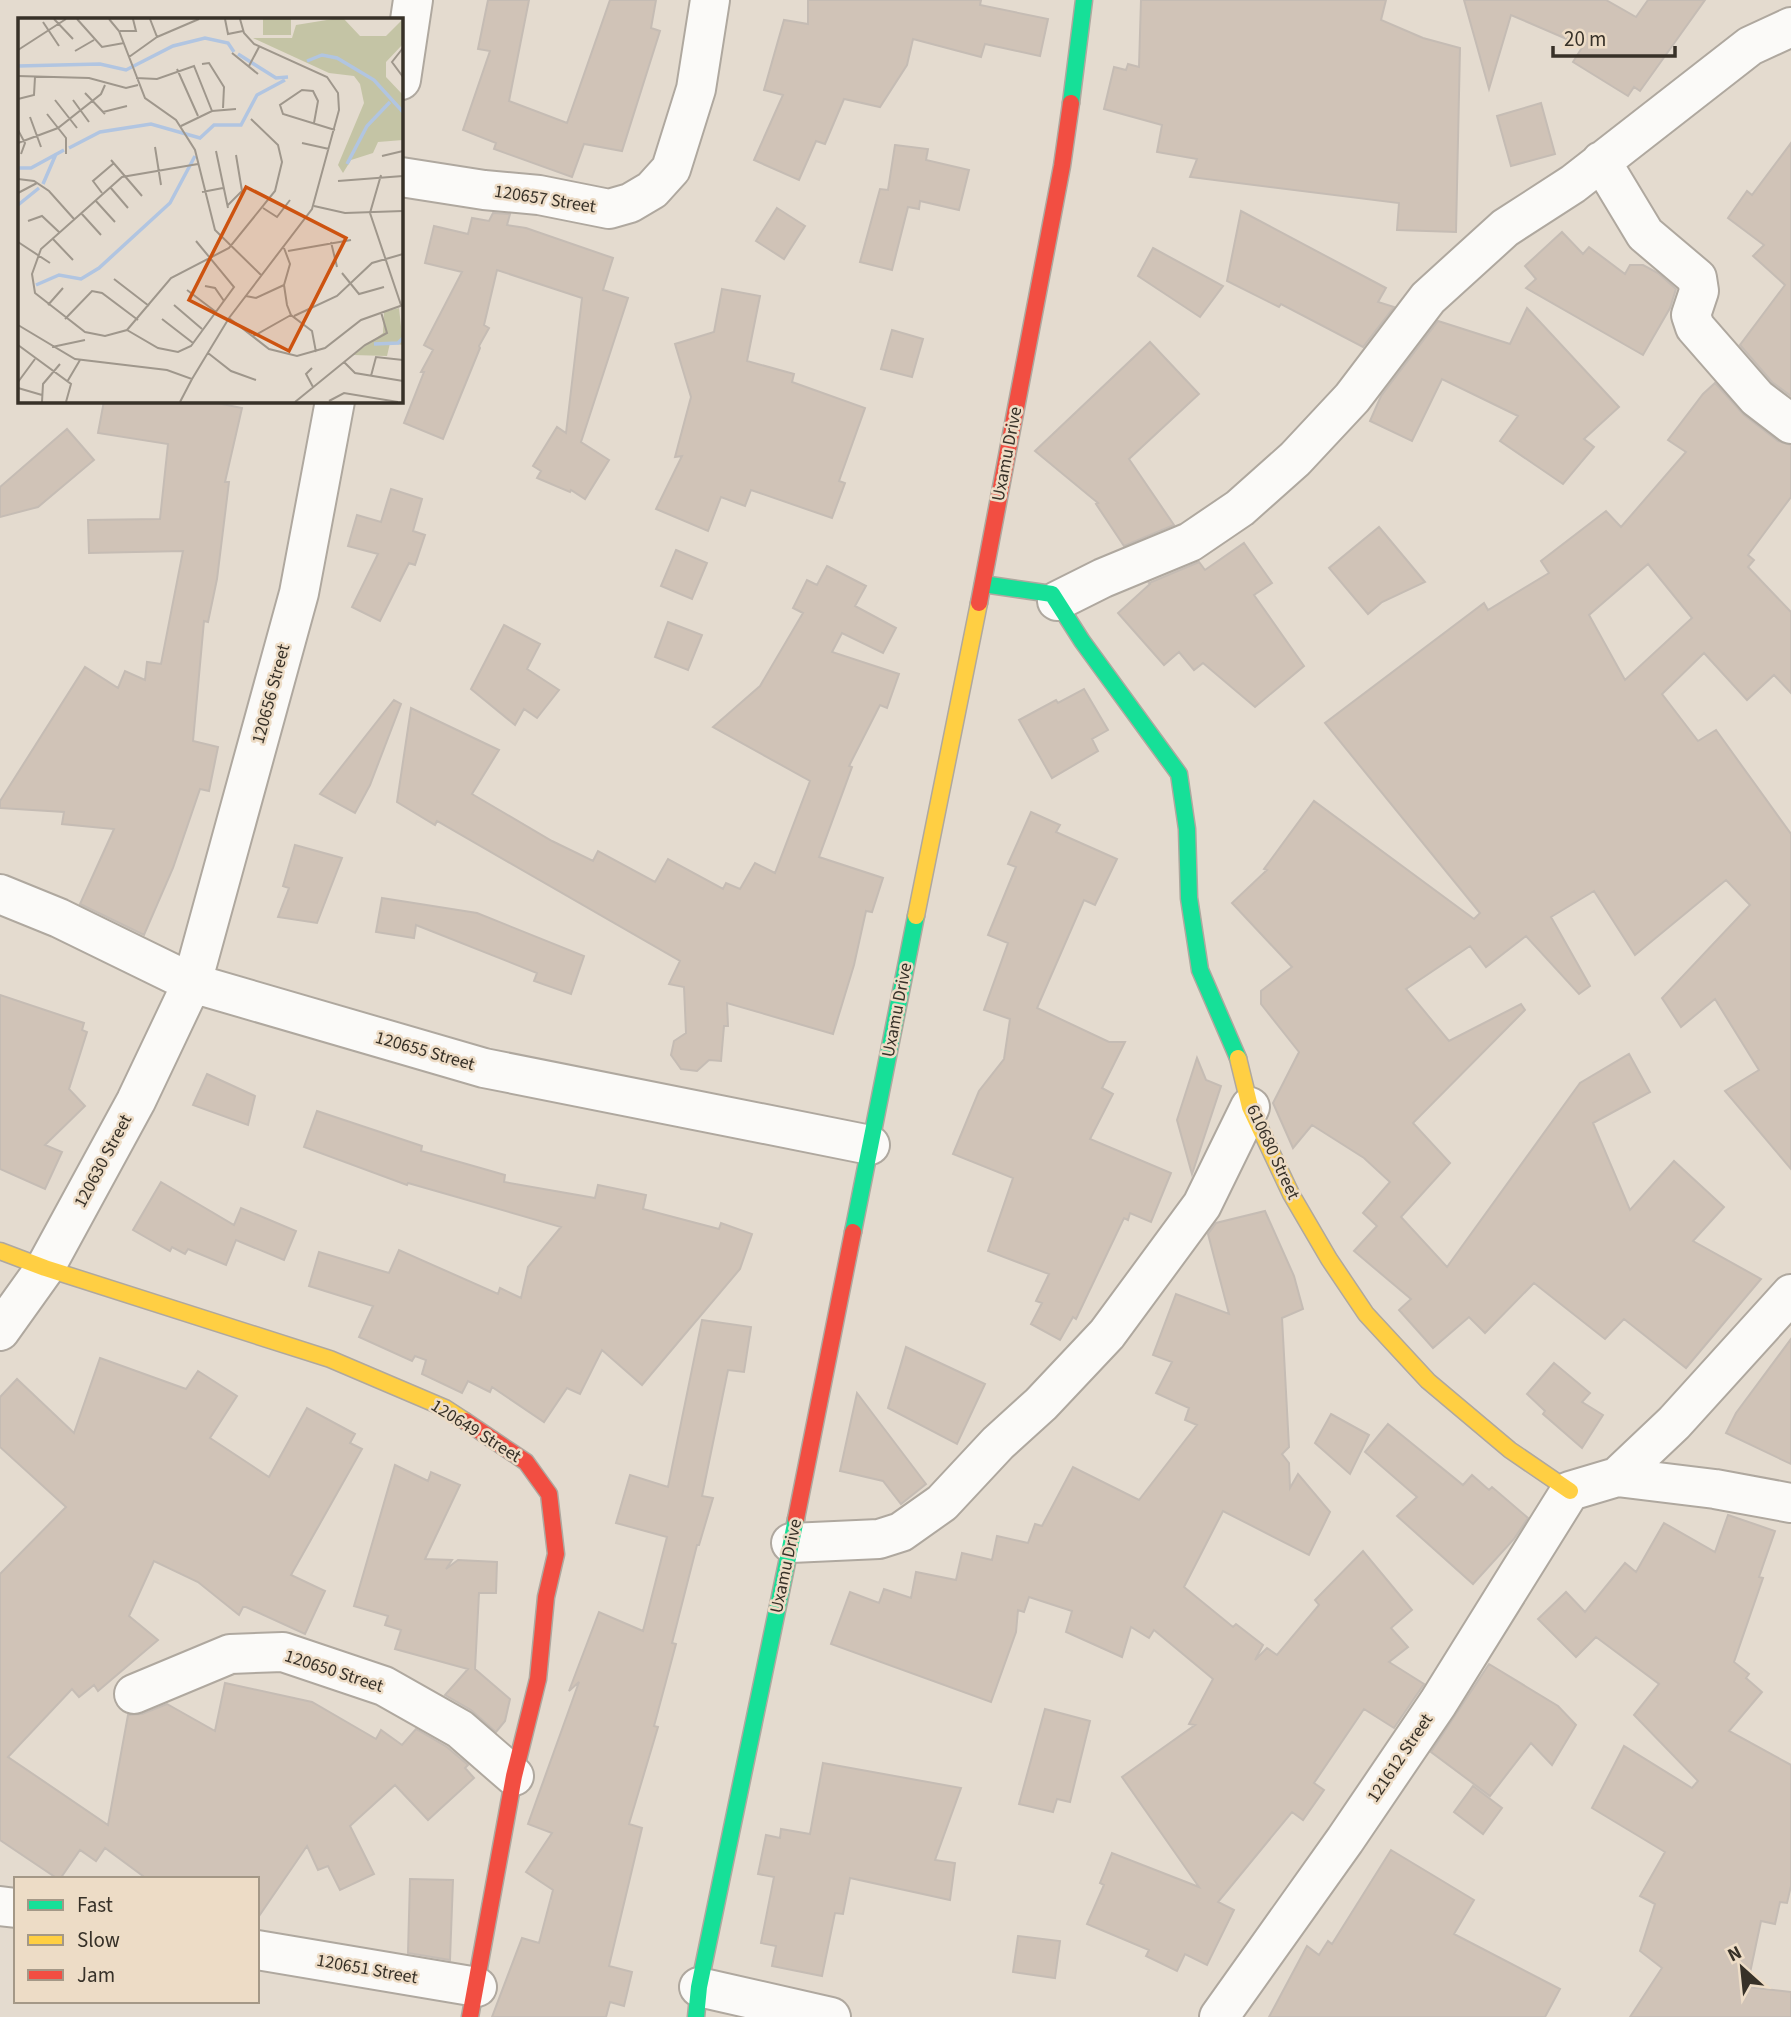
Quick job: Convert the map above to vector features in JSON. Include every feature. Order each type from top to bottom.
[{"type":"street","points":[[402,73],[413,0]]},
{"type":"street","name":"120657 Street","points":[[402,177],[484,190],[539,195],[608,209],[630,203],[652,191],[671,169],[696,89],[710,0]]},
{"type":"street","name":"Uxamu Drive","points":[[697,2002],[792,1543],[983,584],[1062,166],[1084,0]]},
{"type":"street","points":[[983,584],[1052,594],[1057,601],[1103,578],[1190,542],[1240,508],[1295,459],[1352,398],[1428,298],[1505,228],[1573,184],[1750,46],[1791,27]]},
{"type":"street","points":[[1601,161],[1645,234],[1697,278],[1699,291],[1691,314],[1695,327],[1757,398],[1791,424]]},
{"type":"street","name":"120656 Street","points":[[192,984],[299,593],[335,402]]},
{"type":"street","name":"610680 Street","points":[[1057,601],[1082,641],[1180,774],[1187,829],[1189,898],[1200,970],[1236,1052],[1250,1107],[1291,1194],[1329,1259],[1366,1314],[1429,1381],[1510,1450],[1570,1492]]},
{"type":"street","name":"120655 Street","points":[[0,894],[59,918],[192,984],[484,1068],[870,1145]]},
{"type":"street","name":"120630 Street","points":[[0,1331],[45,1268],[136,1101],[192,984]]},
{"type":"street","points":[[792,1543],[879,1539],[901,1532],[942,1503],[1107,1335],[1202,1205],[1250,1107]]},
{"type":"street","name":"120649 Street","points":[[0,1251],[45,1268],[330,1359],[445,1408],[526,1462],[549,1494],[556,1554],[546,1597],[538,1679],[514,1776],[473,2002]]},
{"type":"street","points":[[1617,1477],[1674,1423],[1791,1294]]},
{"type":"street","points":[[1570,1492],[1617,1477],[1715,1489],[1791,1503]]},
{"type":"street","name":"121612 Street","points":[[1219,2017],[1438,1703],[1570,1492]]},
{"type":"street","name":"120650 Street","points":[[134,1695],[230,1654],[283,1651],[384,1686],[460,1728],[514,1776]]},
{"type":"street","name":"120651 Street","points":[[259,1950],[473,2002]]},
{"type":"street","points":[[697,2002],[831,2017]]},
{"type":"building","points":[[488,0],[529,0],[509,101],[567,123],[610,0],[656,0],[651,28],[660,31],[622,151],[584,144],[572,177],[494,149],[496,143],[463,130],[490,51],[478,49]]},
{"type":"building","points":[[808,0],[981,0],[980,5],[1048,19],[1040,56],[985,44],[981,57],[913,39],[907,65],[880,107],[844,99],[825,144],[816,141],[799,180],[754,160],[783,95],[764,90],[784,20],[808,24]]},
{"type":"building","points":[[1141,0],[1386,0],[1381,20],[1423,38],[1460,48],[1456,232],[1397,230],[1399,203],[1190,177],[1197,159],[1157,152],[1162,125],[1104,109],[1114,67],[1126,70],[1128,64],[1139,67]]},
{"type":"building","points":[[1464,0],[1606,0],[1636,17],[1648,0],[1705,0],[1640,91],[1634,87],[1628,96],[1573,62],[1583,46],[1511,15],[1489,89]]},
{"type":"building","points":[[1541,103],[1555,154],[1511,166],[1497,116]]},
{"type":"building","points":[[1791,143],[1791,396],[1772,382],[1740,345],[1785,285],[1753,256],[1764,245],[1728,218],[1747,191],[1752,195]]},
{"type":"building","points":[[895,145],[928,149],[926,160],[969,170],[959,210],[920,201],[919,209],[908,207],[892,270],[860,262],[880,189],[888,190]]},
{"type":"building","points":[[777,208],[805,226],[784,259],[756,241]]},
{"type":"building","points":[[1241,211],[1386,288],[1378,302],[1394,307],[1363,347],[1281,304],[1279,307],[1227,281]]},
{"type":"building","points":[[493,213],[510,214],[507,225],[526,228],[613,258],[603,290],[628,298],[581,442],[609,460],[585,499],[571,490],[570,492],[537,478],[541,471],[533,466],[557,427],[566,433],[582,298],[497,270],[484,325],[489,328],[479,346],[443,439],[404,423],[424,372],[421,372],[433,350],[424,345],[462,272],[425,263],[434,226],[468,234],[472,218],[489,221]]},
{"type":"building","points":[[1562,232],[1583,254],[1589,247],[1625,274],[1630,265],[1643,265],[1658,273],[1676,289],[1670,308],[1643,355],[1526,288],[1536,279],[1525,266]]},
{"type":"building","points":[[1153,248],[1223,286],[1200,317],[1138,276]]},
{"type":"building","points":[[722,289],[760,296],[747,361],[794,374],[792,382],[865,408],[839,481],[845,483],[832,518],[751,490],[745,506],[721,497],[708,531],[656,509],[682,456],[675,457],[691,397],[675,344],[714,332]]},
{"type":"building","points":[[1527,308],[1619,407],[1584,439],[1594,447],[1563,484],[1500,441],[1518,416],[1442,379],[1412,441],[1370,421],[1381,396],[1438,321],[1510,344]]},
{"type":"building","points":[[892,330],[923,339],[912,377],[881,369]]},
{"type":"building","points":[[1150,342],[1199,394],[1129,459],[1174,525],[1124,546],[1096,504],[1098,503],[1035,451]]},
{"type":"building","points":[[1715,383],[1744,415],[1778,441],[1791,445],[1791,497],[1748,555],[1754,560],[1748,567],[1791,612],[1791,693],[1774,675],[1747,700],[1704,653],[1662,694],[1698,741],[1716,730],[1791,834],[1791,1169],[1725,1091],[1759,1070],[1715,999],[1681,1027],[1662,998],[1750,905],[1726,880],[1635,955],[1594,891],[1551,917],[1590,986],[1579,994],[1526,936],[1486,967],[1470,946],[1406,989],[1449,1041],[1521,1004],[1525,1010],[1413,1123],[1450,1163],[1401,1217],[1447,1267],[1580,1083],[1629,1054],[1650,1092],[1593,1123],[1630,1210],[1674,1161],[1724,1207],[1693,1241],[1761,1279],[1686,1368],[1624,1319],[1605,1339],[1534,1283],[1485,1333],[1469,1317],[1433,1348],[1399,1310],[1411,1299],[1354,1251],[1377,1226],[1363,1213],[1390,1182],[1364,1158],[1312,1125],[1293,1148],[1273,1103],[1299,1052],[1261,1004],[1261,991],[1292,967],[1232,903],[1267,870],[1264,869],[1314,801],[1474,919],[1480,913],[1325,723],[1484,603],[1488,610],[1549,573],[1541,561],[1606,511],[1621,527],[1686,452],[1668,440],[1703,394]],"holes":[[[1648,564],[1692,618],[1625,680],[1589,615]]]},
{"type":"building","points":[[104,402],[212,402],[242,408],[225,482],[229,482],[217,579],[208,622],[204,621],[193,741],[218,747],[209,791],[200,789],[173,868],[144,935],[80,904],[114,829],[62,824],[64,812],[0,808],[0,801],[85,667],[118,688],[125,671],[145,680],[147,662],[161,664],[183,551],[89,553],[88,520],[160,519],[168,444],[98,433]]},
{"type":"building","points":[[67,429],[94,460],[38,507],[0,517],[0,487]]},
{"type":"building","points":[[391,489],[422,499],[413,531],[425,535],[415,565],[409,563],[380,621],[352,607],[378,554],[348,546],[357,515],[381,522]]},
{"type":"building","points":[[1379,527],[1425,582],[1382,602],[1368,614],[1329,568]]},
{"type":"building","points":[[1244,543],[1272,583],[1254,595],[1304,666],[1255,707],[1203,663],[1194,670],[1179,652],[1164,665],[1118,613],[1149,583],[1199,562],[1205,570]]},
{"type":"building","points":[[676,550],[707,563],[692,599],[661,586]]},
{"type":"building","points":[[827,566],[866,586],[855,606],[896,628],[883,653],[842,633],[832,652],[899,674],[887,708],[880,705],[849,766],[852,767],[819,857],[883,878],[872,912],[866,911],[854,965],[833,1034],[727,1003],[728,1026],[724,1026],[721,1061],[709,1060],[697,1071],[681,1069],[671,1055],[674,1041],[686,1033],[684,987],[669,984],[680,961],[437,821],[435,825],[397,802],[411,708],[499,750],[472,794],[552,841],[593,861],[598,851],[655,882],[668,859],[723,889],[726,883],[740,889],[755,863],[775,873],[810,781],[713,727],[760,686],[803,613],[793,608],[807,580],[817,585]]},
{"type":"building","points":[[668,622],[702,635],[688,670],[655,657]]},
{"type":"building","points":[[504,625],[540,644],[527,669],[559,690],[537,718],[524,709],[515,725],[471,689]]},
{"type":"building","points":[[1084,689],[1108,730],[1092,739],[1098,751],[1052,778],[1019,720],[1056,700],[1058,703]]},
{"type":"building","points":[[394,700],[401,704],[370,785],[355,813],[320,794]]},
{"type":"building","points":[[1031,812],[1060,825],[1056,832],[1117,859],[1095,905],[1084,900],[1037,1008],[1109,1042],[1125,1042],[1102,1088],[1113,1094],[1090,1139],[1171,1173],[1151,1222],[1130,1213],[1128,1220],[1124,1218],[1076,1319],[1073,1317],[1060,1340],[1031,1324],[1042,1303],[1036,1301],[1049,1274],[988,1251],[1013,1178],[953,1154],[979,1091],[1004,1059],[1010,1019],[984,1010],[1008,943],[988,935],[1016,867],[1008,864]]},
{"type":"building","points":[[295,845],[342,858],[317,923],[278,917],[289,888],[283,886]]},
{"type":"building","points":[[382,898],[477,913],[584,956],[571,994],[534,981],[537,973],[416,925],[414,938],[376,932]]},
{"type":"building","points":[[0,995],[84,1023],[82,1030],[87,1032],[69,1089],[85,1106],[45,1145],[62,1152],[45,1189],[0,1169]]},
{"type":"building","points":[[1197,1058],[1206,1080],[1221,1086],[1192,1174],[1177,1120]]},
{"type":"building","points":[[207,1074],[255,1096],[248,1125],[193,1105]]},
{"type":"building","points":[[317,1111],[422,1146],[421,1151],[505,1175],[504,1182],[595,1198],[598,1185],[646,1195],[643,1209],[719,1229],[721,1223],[752,1234],[740,1269],[642,1385],[602,1350],[580,1394],[567,1388],[544,1422],[492,1387],[490,1392],[468,1381],[462,1393],[422,1374],[426,1360],[415,1356],[412,1361],[359,1337],[373,1306],[309,1286],[319,1252],[389,1273],[399,1250],[498,1294],[500,1288],[521,1298],[528,1267],[561,1227],[408,1183],[407,1185],[304,1147]]},
{"type":"building","points":[[161,1182],[234,1225],[241,1208],[296,1231],[284,1260],[236,1240],[226,1265],[188,1249],[185,1254],[172,1247],[170,1251],[133,1230]]},
{"type":"building","points":[[1265,1211],[1294,1276],[1303,1309],[1282,1318],[1289,1447],[1282,1454],[1289,1463],[1290,1488],[1298,1474],[1330,1512],[1309,1555],[1223,1511],[1184,1587],[1233,1627],[1236,1624],[1263,1645],[1255,1660],[1267,1648],[1277,1655],[1319,1605],[1315,1600],[1363,1551],[1412,1610],[1391,1628],[1408,1647],[1389,1662],[1424,1684],[1394,1728],[1364,1709],[1314,1783],[1324,1790],[1303,1820],[1292,1812],[1218,1902],[1234,1910],[1207,1965],[1185,1954],[1177,1971],[1146,1956],[1149,1950],[1087,1924],[1104,1885],[1100,1883],[1112,1853],[1199,1887],[1122,1777],[1195,1725],[1189,1724],[1213,1679],[1154,1630],[1149,1638],[1131,1627],[1122,1657],[1066,1632],[1072,1611],[1029,1597],[1024,1612],[1018,1610],[1016,1632],[991,1702],[831,1644],[850,1592],[879,1603],[884,1589],[911,1598],[916,1572],[956,1580],[962,1553],[992,1560],[997,1536],[1028,1543],[1035,1524],[1042,1526],[1073,1467],[1139,1500],[1197,1425],[1185,1420],[1189,1408],[1156,1393],[1172,1362],[1153,1355],[1176,1294],[1229,1314],[1208,1234],[1216,1223]]},
{"type":"building","points":[[702,1320],[751,1327],[744,1372],[728,1370],[702,1496],[713,1498],[697,1545],[672,1643],[676,1644],[654,1726],[658,1727],[629,1824],[642,1828],[609,1966],[632,1972],[624,2006],[610,2002],[606,2017],[492,2017],[522,1938],[539,1943],[553,1890],[526,1872],[552,1833],[528,1824],[579,1682],[569,1691],[599,1612],[643,1631],[667,1537],[616,1523],[630,1475],[668,1487]]},
{"type":"building","points":[[1791,1339],[1791,1464],[1726,1433],[1736,1413]]},
{"type":"building","points":[[906,1347],[985,1384],[957,1444],[888,1408]]},
{"type":"building","points":[[100,1358],[186,1389],[198,1371],[237,1396],[210,1438],[269,1477],[307,1408],[355,1434],[350,1443],[362,1449],[291,1575],[325,1591],[305,1634],[246,1607],[243,1607],[239,1615],[198,1582],[154,1561],[129,1616],[158,1640],[98,1691],[94,1685],[79,1697],[72,1689],[8,1757],[108,1825],[128,1715],[142,1714],[167,1704],[215,1731],[225,1683],[312,1702],[376,1739],[381,1730],[402,1745],[416,1729],[447,1747],[468,1765],[465,1768],[474,1778],[428,1820],[395,1785],[350,1826],[374,1874],[340,1890],[328,1866],[318,1870],[307,1846],[259,1916],[259,1877],[144,1877],[105,1848],[96,1861],[80,1850],[61,1877],[55,1877],[0,1840],[0,1574],[66,1507],[0,1447],[0,1397],[17,1379],[74,1433]]},
{"type":"building","points":[[1554,1363],[1590,1393],[1582,1402],[1603,1415],[1582,1448],[1543,1414],[1545,1411],[1527,1394]]},
{"type":"building","points":[[857,1393],[926,1484],[901,1504],[883,1481],[840,1471]]},
{"type":"building","points":[[1331,1414],[1369,1435],[1350,1474],[1315,1443]]},
{"type":"building","points":[[1388,1424],[1463,1485],[1472,1475],[1489,1490],[1492,1487],[1528,1518],[1514,1539],[1473,1584],[1397,1516],[1417,1497],[1365,1452]]},
{"type":"building","points":[[395,1465],[428,1481],[431,1472],[460,1485],[425,1559],[452,1560],[446,1569],[458,1560],[497,1562],[496,1593],[479,1593],[475,1669],[510,1699],[505,1721],[496,1732],[471,1710],[445,1695],[468,1669],[395,1649],[401,1630],[385,1625],[388,1616],[354,1606]]},
{"type":"building","points":[[1728,1515],[1775,1531],[1759,1577],[1763,1578],[1734,1662],[1749,1674],[1746,1678],[1762,1692],[1729,1731],[1791,1765],[1791,1886],[1787,1903],[1780,1902],[1775,1924],[1761,1921],[1747,1987],[1791,1992],[1791,2017],[1630,2017],[1662,1968],[1640,1951],[1655,1904],[1640,1896],[1665,1852],[1592,1808],[1624,1746],[1692,1788],[1698,1781],[1634,1715],[1659,1684],[1596,1637],[1576,1657],[1538,1619],[1566,1592],[1585,1612],[1625,1563],[1636,1572],[1664,1523],[1715,1552]]},
{"type":"building","points":[[1489,1664],[1558,1706],[1576,1725],[1552,1765],[1531,1743],[1490,1796],[1431,1752]]},
{"type":"building","points":[[1045,1709],[1090,1721],[1070,1802],[1057,1799],[1053,1812],[1019,1804]]},
{"type":"building","points":[[823,1763],[961,1788],[935,1860],[955,1863],[950,1900],[850,1878],[843,1914],[835,1913],[822,1976],[772,1966],[776,1946],[761,1943],[774,1877],[758,1874],[766,1835],[780,1838],[781,1829],[810,1834]]},
{"type":"building","points":[[1473,1786],[1502,1808],[1483,1834],[1454,1812]]},
{"type":"building","points":[[1391,1850],[1474,1900],[1454,1934],[1560,1989],[1545,2017],[1269,2017],[1307,1946],[1319,1955],[1328,1941],[1332,1944]]},
{"type":"building","points":[[410,1879],[453,1880],[450,1960],[408,1953]]},
{"type":"building","points":[[1018,1936],[1060,1941],[1055,1978],[1013,1972]]},
{"type":"traffic: fast","points":[[1071,103],[1084,0]]},
{"type":"traffic: fast","points":[[983,584],[1052,594],[1082,641],[1179,774],[1187,829],[1189,898],[1200,970],[1238,1058]]},
{"type":"traffic: fast","points":[[853,1232],[916,916]]},
{"type":"traffic: fast","points":[[696,2017],[699,1987],[796,1519]]},
{"type":"traffic: slow","points":[[916,916],[979,603]]},
{"type":"traffic: slow","points":[[1238,1058],[1250,1107],[1291,1194],[1329,1259],[1366,1314],[1428,1381],[1510,1450],[1570,1491]]},
{"type":"traffic: slow","points":[[0,1251],[45,1268],[330,1359],[445,1408],[465,1421]]},
{"type":"traffic: jam","points":[[979,603],[1062,166],[1071,103]]},
{"type":"traffic: jam","points":[[796,1519],[853,1232]]},
{"type":"traffic: jam","points":[[465,1421],[526,1462],[549,1494],[556,1554],[546,1597],[538,1679],[514,1776],[470,2017]]}]
